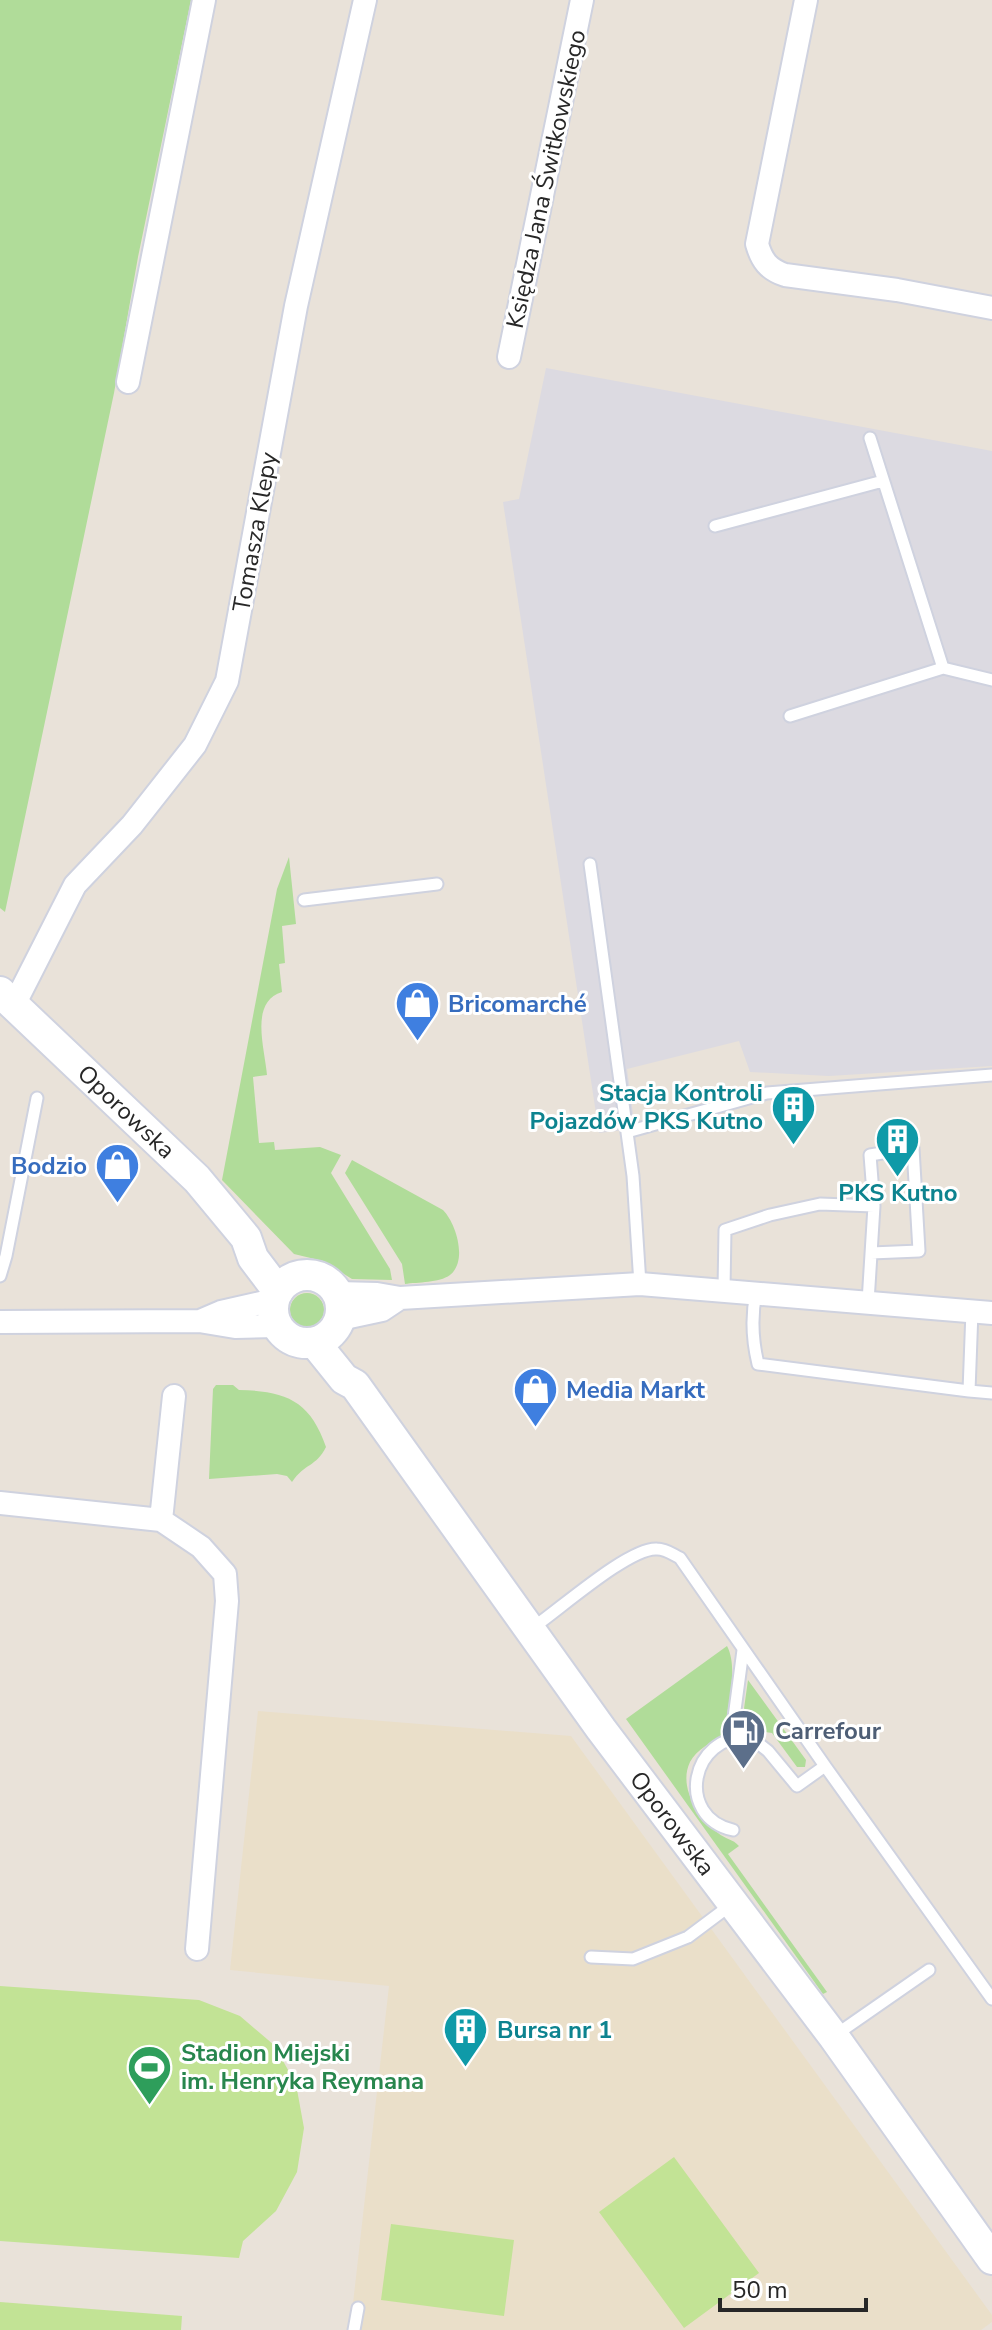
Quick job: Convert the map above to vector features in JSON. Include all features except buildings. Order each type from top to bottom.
[{"type":"street","points":[[128,382],[204,0]]},
{"type":"street","name":"Tomasza Klepy","points":[[7,998],[75,885],[132,825],[195,745],[227,681],[296,306],[365,0]]},
{"type":"street","name":"Księdza Jana Świtkowskiego","points":[[509,357],[582,0]]},
{"type":"street","points":[[806,0],[757,244],[761,257],[771,270],[785,275],[897,290],[992,308]]},
{"type":"street","name":"Oporowska","points":[[7,998],[197,1179],[246,1238],[264,1247],[283,1298]]},
{"type":"street","points":[[0,1322],[199,1321],[235,1327],[322,1279],[332,1321]]},
{"type":"street","points":[[283,1298],[291,1339],[303,1343],[332,1321],[382,1310],[400,1298],[640,1284],[982,1312]]},
{"type":"street","name":"Oporowska","points":[[332,1321],[344,1379],[355,1385],[601,1729],[834,2037],[991,2256]]},
{"type":"street","points":[[161,1520],[174,1396]]},
{"type":"street","points":[[0,1503],[161,1520],[201,1547],[225,1574],[227,1601],[197,1949]]},
{"type":"lane","points":[[870,438],[943,668]]},
{"type":"lane","points":[[715,526],[883,481]]},
{"type":"lane","points":[[790,716],[943,668],[992,680]]},
{"type":"lane","points":[[590,864],[627,1132],[640,1284]]},
{"type":"lane","points":[[304,900],[437,884]]},
{"type":"lane","points":[[627,1132],[767,1093],[992,1075]]},
{"type":"lane","points":[[0,1276],[37,1098]]},
{"type":"lane","points":[[868,1302],[871,1253],[874,1206],[870,1155],[913,1148],[919,1251],[871,1253]]},
{"type":"lane","points":[[724,1289],[725,1230],[770,1215],[820,1204],[874,1206]]},
{"type":"lane","points":[[756,1293],[752,1310],[752,1341],[758,1364],[992,1393]]},
{"type":"lane","points":[[969,1391],[982,1312]]},
{"type":"lane","points":[[530,1629],[631,1556],[657,1549],[680,1558],[992,1999]]},
{"type":"lane","points":[[731,1740],[743,1650]]},
{"type":"lane","points":[[733,1830],[719,1826],[709,1817],[699,1797],[696,1774],[702,1760],[731,1740],[750,1737],[797,1786],[825,1766]]},
{"type":"lane","points":[[591,1957],[633,1959],[688,1937],[732,1904]]},
{"type":"lane","points":[[834,2037],[929,1970]]},
{"type":"lane","points":[[354,2330],[358,2308]]},
{"type":"shaded area","points":[[546,368],[992,451],[992,1066],[829,1076],[750,1072],[739,1041],[627,1069],[635,1129],[599,1133],[503,502],[519,499]]},
{"type":"shaded area","points":[[258,1711],[571,1736],[992,2315],[992,2322],[981,2330],[350,2330],[389,1986],[230,1970]]},
{"type":"green space","points":[[0,0],[191,0],[138,257],[114,393],[5,912],[0,908]]},
{"type":"green space","points":[[289,857],[296,924],[282,926],[285,963],[279,964],[282,992],[272,997],[262,1016],[267,1075],[253,1077],[259,1143],[274,1142],[275,1150],[320,1147],[341,1155],[331,1173],[390,1269],[392,1280],[352,1279],[323,1261],[294,1254],[222,1180],[277,889]]},
{"type":"green space","points":[[352,1160],[443,1210],[458,1242],[458,1261],[450,1275],[434,1281],[405,1284],[402,1264],[345,1173]]},
{"type":"green space","points":[[307,1293],[319,1298],[324,1310],[319,1322],[307,1327],[295,1322],[290,1310],[295,1298]]},
{"type":"green space","points":[[216,1385],[233,1385],[239,1390],[270,1393],[294,1401],[312,1418],[326,1447],[292,1482],[287,1476],[277,1474],[209,1479],[213,1389]]},
{"type":"green space","points":[[727,1646],[732,1677],[724,1734],[700,1750],[690,1762],[686,1781],[688,1791],[697,1810],[711,1826],[739,1846],[728,1854],[827,1992],[823,1994],[626,1719]]},
{"type":"green space","points":[[748,1680],[806,1760],[805,1767],[797,1767],[772,1733],[753,1730],[744,1734],[741,1730]]},
{"type":"green space","name":"Stadion Miejski im. Henryka Reymana","points":[[0,1986],[199,2000],[240,2016],[274,2045],[296,2084],[304,2128],[297,2172],[276,2211],[243,2241],[239,2258],[0,2241]]},
{"type":"green space","points":[[674,2157],[759,2273],[684,2328],[599,2212]]},
{"type":"green space","points":[[391,2224],[514,2240],[504,2316],[381,2300]]},
{"type":"green space","points":[[0,2302],[182,2316],[181,2330],[0,2330]]},
{"type":"place","name":"Bricomarché","points":[[417,1043]]},
{"type":"place","name":"Stacja Kontroli Pojazdów PKS Kutno","points":[[794,1146]]},
{"type":"place","name":"PKS Kutno","points":[[898,1178]]},
{"type":"place","name":"Bodzio","points":[[118,1205]]},
{"type":"place","name":"Media Markt","points":[[535,1429]]},
{"type":"place","name":"Carrefour","points":[[744,1770]]},
{"type":"place","name":"Bursa nr 1","points":[[466,2069]]},
{"type":"place","name":"Stadion Miejski im. Henryka Reymana","points":[[150,2106]]}]
